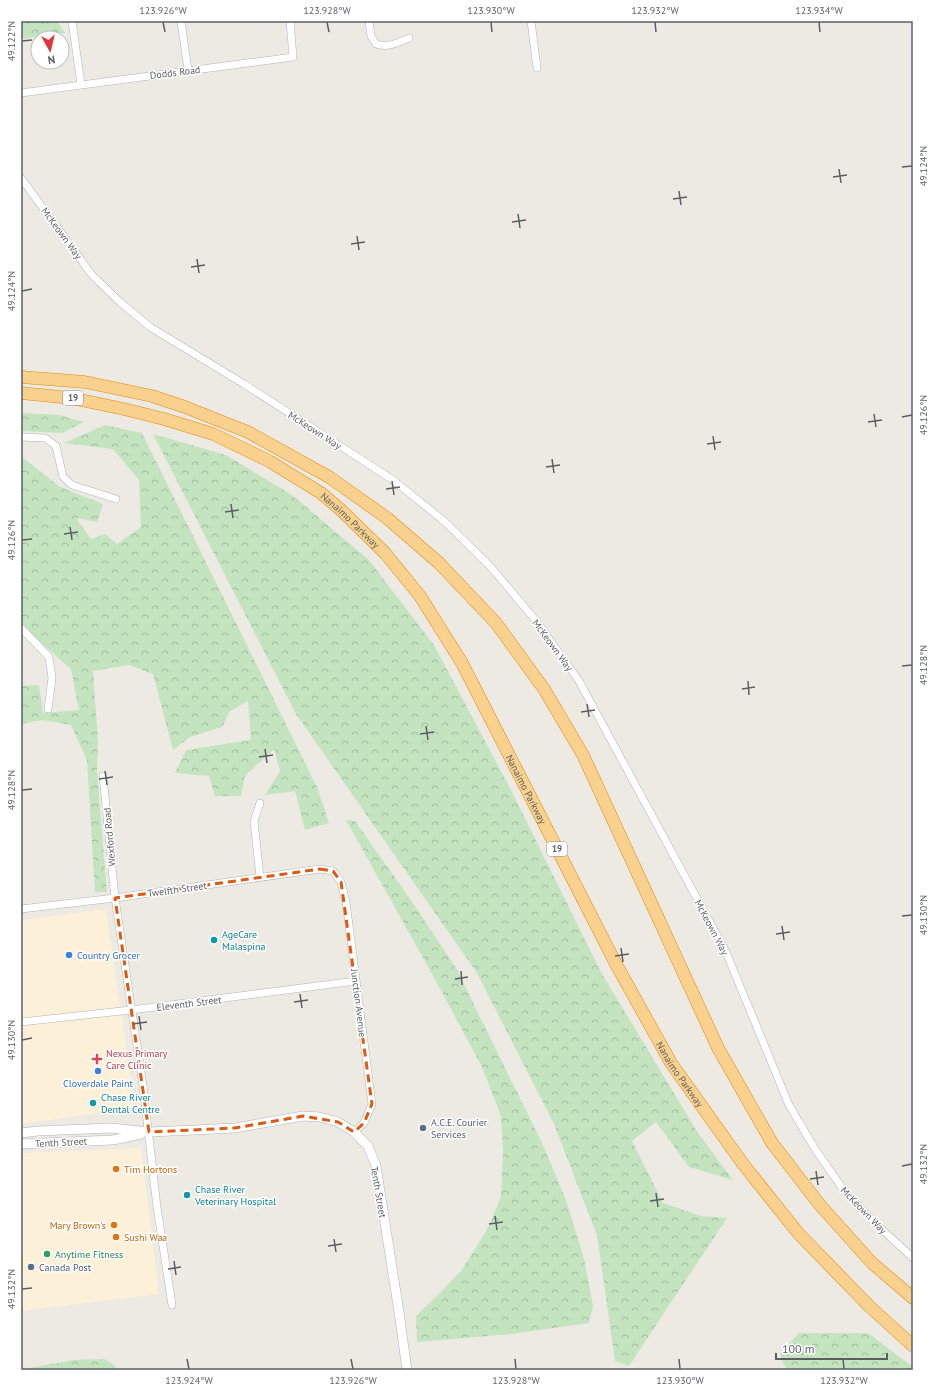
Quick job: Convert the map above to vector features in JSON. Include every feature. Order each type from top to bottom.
[{"type":"highway","name":"Nanaimo Parkway","points":[[21,377],[85,382],[152,396],[185,407],[248,432],[329,477],[387,518],[439,563],[496,623],[544,689],[583,755],[718,1048],[772,1143],[820,1205],[872,1263],[913,1298]]},
{"type":"highway","name":"Nanaimo Parkway","points":[[21,393],[71,398],[124,409],[213,434],[269,461],[321,493],[385,552],[420,596],[462,664],[617,966],[671,1063],[743,1164],[799,1234],[869,1306],[913,1346]]},
{"type":"street","points":[[72,21],[81,84]]},
{"type":"street","points":[[181,21],[188,70]]},
{"type":"street","name":"Dodds Road","points":[[21,93],[293,57],[290,21]]},
{"type":"street","points":[[370,21],[371,36],[376,44],[382,46],[393,45],[409,38]]},
{"type":"street","points":[[531,21],[537,68]]},
{"type":"street","name":"McKeown Way","points":[[21,178],[92,275],[120,302],[150,327],[244,384],[393,480],[444,521],[480,556],[537,622],[579,681],[726,952],[789,1105],[815,1149],[845,1192],[877,1225],[913,1258]]},
{"type":"street","points":[[21,437],[45,438],[56,446],[63,477],[72,485],[116,499]]},
{"type":"street","points":[[21,628],[49,657],[52,678],[48,709]]},
{"type":"street","name":"Wexford Road","points":[[103,776],[115,898],[172,1304]]},
{"type":"street","points":[[260,803],[254,821],[260,877]]},
{"type":"street","name":"Twelfth Street","points":[[21,909],[115,898],[320,869],[333,871]]},
{"type":"street","name":"Junction Avenue","points":[[333,871],[341,882],[346,902],[372,1104],[364,1123],[354,1132]]},
{"type":"street","name":"Eleventh Street","points":[[21,1022],[131,1010],[356,981]]},
{"type":"street","name":"Tenth Street","points":[[21,1133],[111,1128],[149,1132],[235,1128],[303,1116],[320,1117],[338,1122],[354,1132],[368,1146],[376,1166],[407,1370]]},
{"type":"street","name":"Tenth Street","points":[[21,1144],[113,1140],[149,1132]]},
{"type":"highlighted area","points":[[320,869],[333,871],[341,882],[372,1104],[364,1123],[354,1132],[338,1122],[303,1116],[235,1128],[149,1132],[115,898]]},
{"type":"shaded area","points":[[106,909],[135,1108],[21,1124],[21,920]]},
{"type":"shaded area","points":[[141,1148],[159,1294],[21,1311],[21,1153]]},
{"type":"green space","points":[[21,21],[57,21],[63,30],[30,30],[30,38],[21,39]]},
{"type":"green space","points":[[21,413],[59,415],[84,422],[62,433],[21,431]]},
{"type":"green space","points":[[105,425],[142,433],[317,787],[329,823],[305,830],[295,791],[265,795],[280,771],[274,749],[245,776],[241,796],[215,796],[209,776],[175,773],[186,750],[251,740],[248,701],[230,711],[222,727],[190,737],[173,750],[153,674],[129,665],[93,671],[98,741],[97,772],[107,892],[95,892],[87,760],[71,725],[43,720],[21,724],[21,686],[39,685],[43,713],[79,710],[71,669],[41,643],[21,622],[21,456],[60,487],[103,504],[97,522],[76,518],[91,539],[105,534],[117,544],[141,527],[139,480],[113,449],[64,443]]},
{"type":"green space","points":[[153,434],[226,455],[292,495],[368,559],[434,645],[512,792],[602,974],[698,1133],[733,1180],[689,1167],[656,1122],[632,1141],[663,1203],[701,1216],[727,1218],[629,1366],[615,1361],[597,1235],[554,1124],[477,973],[296,714]]},
{"type":"green space","points":[[346,820],[355,821],[415,906],[456,968],[542,1143],[566,1200],[584,1259],[593,1306],[589,1323],[511,1334],[417,1342],[416,1316],[461,1271],[487,1230],[501,1197],[503,1152],[501,1116],[482,1067]]},
{"type":"green space","points":[[799,1333],[868,1333],[913,1367],[913,1370],[786,1370],[780,1353]]},
{"type":"green space","points":[[105,1359],[116,1367],[116,1370],[28,1370],[28,1368],[74,1360]]},
{"type":"place","name":"AgeCare Malaspina","points":[[214,940]]},
{"type":"place","name":"Country Grocer","points":[[69,955]]},
{"type":"place","name":"Nexus Primary Care Clinic","points":[[97,1059]]},
{"type":"place","name":"Cloverdale Paint","points":[[98,1071]]},
{"type":"place","name":"Chase River Dental Centre","points":[[93,1103]]},
{"type":"place","name":"A.C.E. Courier Services","points":[[423,1128]]},
{"type":"place","name":"Tim Hortons","points":[[116,1169]]},
{"type":"place","name":"Chase River Veterinary Hospital","points":[[187,1195]]},
{"type":"place","name":"Mary Brown's","points":[[114,1225]]},
{"type":"place","name":"Sushi Waa","points":[[116,1237]]},
{"type":"place","name":"Anytime Fitness","points":[[47,1254]]},
{"type":"place","name":"Canada Post","points":[[31,1267]]}]
